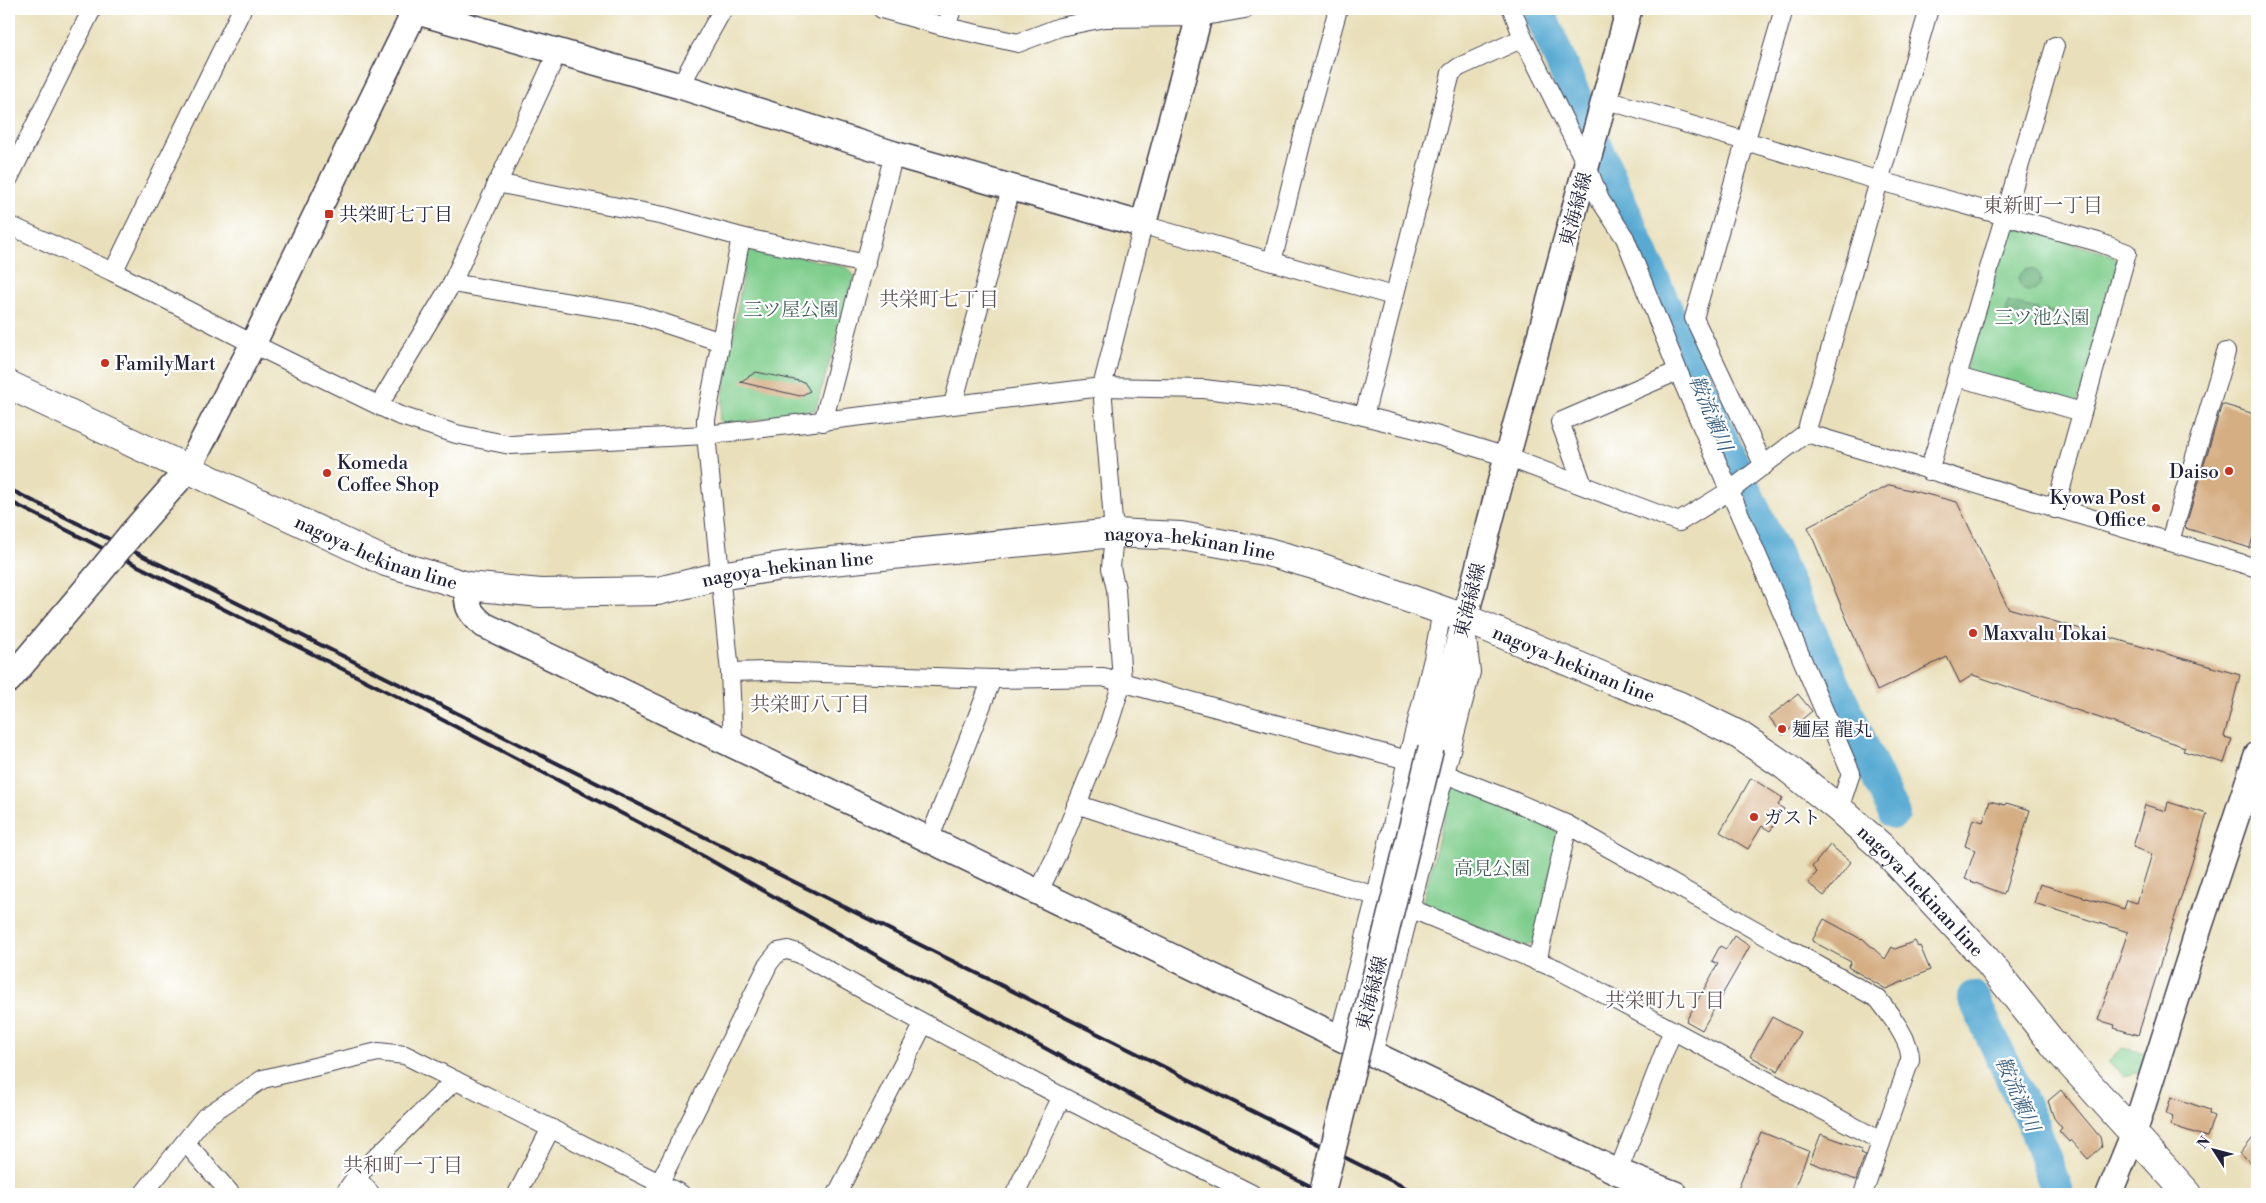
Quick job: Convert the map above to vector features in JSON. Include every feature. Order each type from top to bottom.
[{"type":"main road","name":"nagoya-hekinan line","points":[[9,385],[386,562],[467,586],[541,593],[658,590],[720,576],[782,566],[1114,534],[1181,536],[1264,551],[1314,565],[1453,614],[1619,683],[1678,705],[1739,735],[1785,766],[1839,809],[1885,850],[1984,958],[2058,1051],[2188,1194]]},
{"type":"street","points":[[9,178],[92,9]]},
{"type":"street","points":[[113,272],[242,9]]},
{"type":"street","points":[[680,86],[722,9]]},
{"type":"street","points":[[882,9],[946,27],[1018,43],[1060,27],[1104,18],[1245,9]]},
{"type":"street","points":[[946,27],[952,9]]},
{"type":"street","points":[[1272,262],[1307,120],[1338,9]]},
{"type":"street","points":[[1512,9],[1523,38],[1588,160],[1600,200],[1625,238],[1678,371],[1732,489],[1851,773],[1839,809]]},
{"type":"street","name":"東海緑線","points":[[1322,1194],[1431,748],[1453,614],[1507,456],[1630,9]]},
{"type":"street","points":[[1760,468],[1694,318],[1784,9]]},
{"type":"street","points":[[9,225],[113,272],[252,344],[398,415],[456,434],[510,445],[706,435],[824,422],[1102,386],[1204,389],[1299,400],[1416,429],[1507,456],[1679,522],[1732,489],[1806,433],[1929,9]]},
{"type":"street","points":[[9,680],[188,469],[252,344],[413,10],[557,53],[680,86],[894,154],[1393,296]]},
{"type":"street","points":[[1038,893],[1057,854],[1106,733],[1122,682],[1116,589],[1111,568],[1114,534],[1102,386],[1200,13]]},
{"type":"street","points":[[1364,416],[1393,296],[1452,73],[1459,67],[1523,38]]},
{"type":"street","points":[[1929,471],[2055,46]]},
{"type":"street","points":[[379,405],[452,283],[496,183],[557,53]]},
{"type":"street","points":[[1602,106],[1746,142],[2098,242],[2127,252],[2054,508]]},
{"type":"street","points":[[824,422],[894,154]]},
{"type":"street","points":[[496,183],[664,216],[741,237],[866,264]]},
{"type":"street","points":[[952,404],[1011,188]]},
{"type":"street","points":[[732,744],[730,672],[706,435],[706,419],[741,237]]},
{"type":"street","points":[[452,283],[636,314],[721,342]]},
{"type":"street","points":[[2170,541],[2226,352]]},
{"type":"street","points":[[1583,485],[1560,422],[1678,371]]},
{"type":"street","points":[[1958,377],[2082,412]]},
{"type":"street","points":[[1806,433],[2257,568]]},
{"type":"street","points":[[467,586],[467,604],[471,615],[484,625],[1618,1172],[1675,1194]]},
{"type":"street","points":[[1339,1037],[1376,896],[1407,760],[1433,659],[1453,614]]},
{"type":"street","points":[[1373,1054],[1471,672],[1453,614]]},
{"type":"street","points":[[730,672],[767,670],[992,679],[1103,677],[1407,760]]},
{"type":"street","points":[[929,840],[992,679]]},
{"type":"street","points":[[2109,1194],[2134,1133],[2200,925],[2255,768]]},
{"type":"street","points":[[1445,774],[1568,825],[1878,999],[1890,1015],[1911,1051],[1910,1060],[1862,1194]]},
{"type":"street","points":[[1076,804],[1199,844],[1376,896],[1538,962],[1557,970],[1881,1141]]},
{"type":"street","points":[[1538,962],[1568,825]]},
{"type":"street","points":[[656,1189],[769,962],[778,952],[788,950],[800,954],[923,1025],[1061,1098],[1252,1194]]},
{"type":"street","points":[[837,1194],[923,1025]]},
{"type":"street","points":[[1618,1172],[1672,1032]]},
{"type":"street","points":[[143,1194],[205,1117],[263,1080],[378,1052],[405,1055],[551,1128],[656,1189],[681,1194]]},
{"type":"street","points":[[344,1194],[356,1177],[455,1080]]},
{"type":"street","points":[[1019,1193],[1061,1098]]},
{"type":"street","points":[[518,1194],[551,1128]]},
{"type":"street","points":[[185,1142],[232,1194]]},
{"type":"street","points":[[356,1177],[371,1194]]},
{"type":"green space","name":"三ツ池公園","points":[[2015,227],[2112,255],[2119,264],[2078,401],[2071,405],[1974,378],[1966,369],[2008,231]]},
{"type":"green space","name":"三ツ屋公園","points":[[754,246],[848,268],[855,277],[815,410],[724,425],[719,421],[747,251]]},
{"type":"green space","points":[[2030,269],[2038,272],[2041,280],[2038,288],[2030,291],[2022,288],[2019,280],[2022,272]]},
{"type":"green space","points":[[2008,302],[2038,309],[2036,318],[2006,312]]},
{"type":"green space","points":[[2044,310],[2074,318],[2072,327],[2042,319]]},
{"type":"green space","name":"高見公園","points":[[1459,787],[1553,829],[1560,835],[1534,943],[1524,946],[1429,908],[1423,901],[1450,793]]},
{"type":"green space","points":[[2122,1048],[2146,1053],[2140,1072],[2123,1076],[2108,1061]]},
{"type":"building","points":[[756,372],[804,382],[810,391],[800,396],[740,382]]},
{"type":"building","name":"Daiso","points":[[2222,404],[2251,413],[2257,422],[2257,521],[2250,548],[2185,528]]},
{"type":"building","name":"Maxvalu Tokai","points":[[1890,485],[1957,502],[2008,608],[2240,675],[2224,737],[2232,739],[2224,763],[2183,751],[2185,747],[1973,675],[1960,683],[1947,657],[1877,691],[1808,527]]},
{"type":"building","points":[[1798,694],[1812,711],[1783,735],[1769,717]]},
{"type":"building","name":"ガスト","points":[[1751,778],[1783,798],[1778,805],[1784,809],[1770,831],[1762,826],[1748,849],[1720,832]]},
{"type":"building","points":[[1990,801],[2005,805],[2006,803],[2030,810],[2004,894],[1965,879],[1975,850],[1965,846],[1973,819],[1983,822]]},
{"type":"building","points":[[2168,802],[2207,814],[2138,1035],[2114,1028],[2115,1025],[2098,1020],[2128,932],[2034,903],[2040,884],[2124,909],[2127,900],[2137,903],[2152,854],[2133,847],[2145,805],[2166,811]]},
{"type":"building","points":[[1830,845],[1851,862],[1824,896],[1808,883],[1817,872],[1812,867]]},
{"type":"building","points":[[1824,919],[1862,938],[1885,959],[1892,947],[1895,949],[1915,941],[1918,947],[1920,946],[1930,970],[1886,989],[1848,967],[1851,962],[1812,941]]},
{"type":"building","points":[[1734,936],[1750,946],[1702,1030],[1686,1021],[1718,964],[1712,961],[1720,946],[1726,949]]},
{"type":"building","points":[[1772,1017],[1800,1032],[1778,1071],[1750,1056]]},
{"type":"building","points":[[2061,1090],[2100,1137],[2102,1147],[2088,1159],[2071,1140],[2069,1142],[2059,1131],[2062,1128],[2054,1118],[2048,1101]]},
{"type":"building","points":[[2171,1097],[2210,1110],[2209,1114],[2214,1116],[2207,1137],[2170,1125],[2173,1117],[2166,1114]]},
{"type":"building","points":[[1761,1132],[1809,1151],[1792,1194],[1736,1194]]},
{"type":"building","points":[[2257,1133],[2257,1168],[2240,1154]]},
{"type":"building","points":[[1821,1134],[1862,1149],[1860,1153],[1865,1155],[1856,1180],[1810,1162]]},
{"type":"waterway","name":"鞍流瀬川","points":[[1538,9],[1728,452],[1894,813]]},
{"type":"waterway","name":"鞍流瀬川","points":[[1973,997],[2035,1129],[2058,1194]]},
{"type":"railway","points":[[9,489],[1418,1194]]},
{"type":"railway","points":[[9,501],[412,704],[705,857],[893,965],[1142,1101],[1326,1194]]},
{"type":"place","name":"共栄町七丁目","points":[[329,214]]},
{"type":"place","name":"FamilyMart","points":[[105,363]]},
{"type":"place","name":"Daiso","points":[[2229,471]]},
{"type":"place","name":"Komeda Coffee Shop","points":[[327,473]]},
{"type":"place","name":"Kyowa Post Office","points":[[2156,508]]},
{"type":"place","name":"Maxvalu Tokai","points":[[1973,633]]},
{"type":"place","name":"麺屋 龍丸","points":[[1782,729]]},
{"type":"place","name":"ガスト","points":[[1754,817]]},
{"type":"district","name":"東新町一丁目","points":[[2043,205]]},
{"type":"district","name":"共栄町七丁目","points":[[939,299]]},
{"type":"district","name":"共栄町八丁目","points":[[810,704]]},
{"type":"district","name":"共栄町九丁目","points":[[1665,1000]]},
{"type":"district","name":"共和町一丁目","points":[[403,1165]]}]
